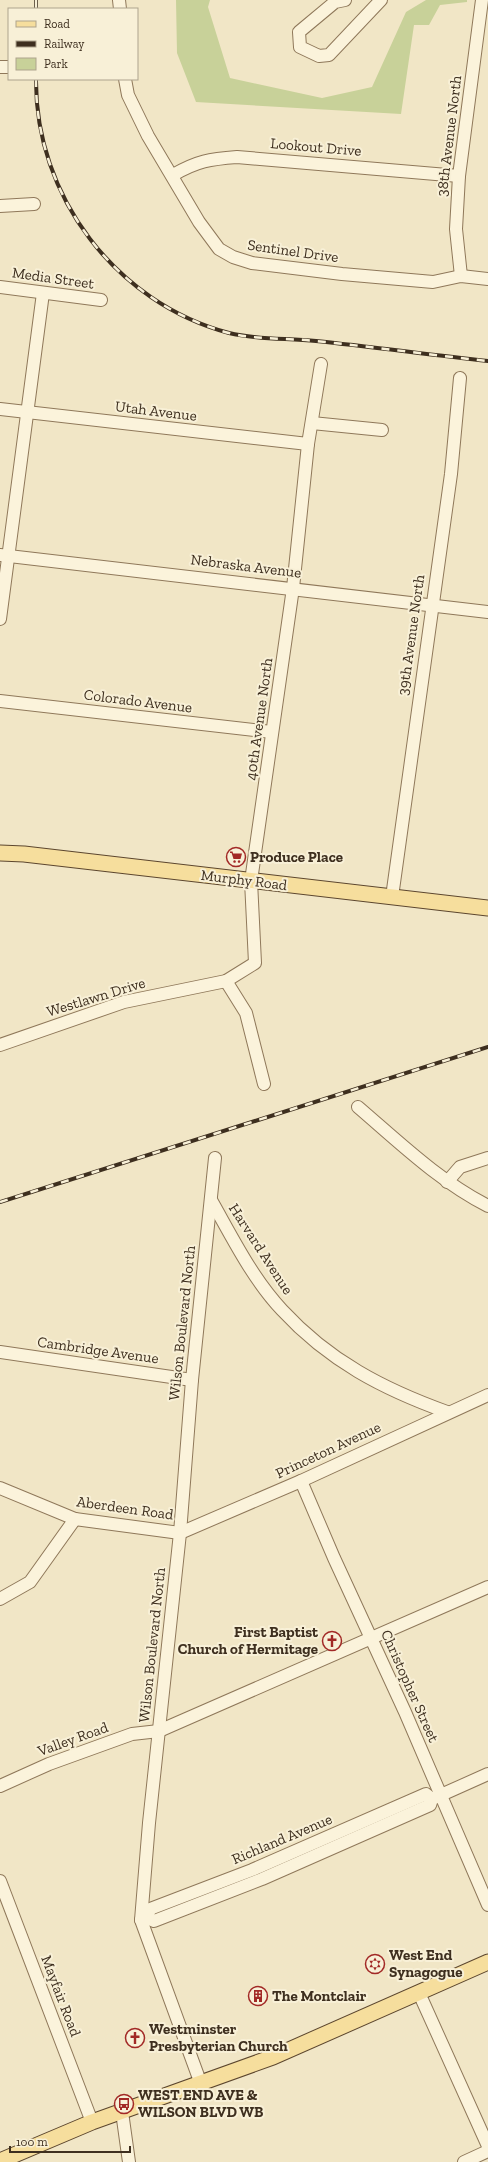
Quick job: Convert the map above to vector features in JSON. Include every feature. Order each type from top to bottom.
[{"type":"main road","name":"Murphy Road","points":[[0,853],[24,854],[488,908]]},
{"type":"main road","points":[[0,2161],[92,2122],[273,2057],[488,1962]]},
{"type":"street","points":[[345,0],[335,2],[299,32],[300,47],[320,56],[329,55],[381,0]]},
{"type":"street","name":"38th Avenue North","points":[[462,276],[456,228],[459,176],[482,0]]},
{"type":"street","name":"Sentinel Drive","points":[[125,80],[128,95],[148,136],[208,235],[219,249],[233,257],[252,263],[342,274],[433,282],[462,276],[488,280]]},
{"type":"street","name":"Lookout Drive","points":[[173,175],[193,164],[215,158],[237,157],[459,176]]},
{"type":"street","points":[[0,206],[34,204]]},
{"type":"street","name":"Media Street","points":[[0,287],[101,300]]},
{"type":"street","points":[[0,619],[4,555],[28,412],[44,293]]},
{"type":"street","points":[[321,364],[312,423],[382,430]]},
{"type":"street","name":"39th Avenue North","points":[[392,897],[431,605],[451,474],[460,378]]},
{"type":"street","name":"Utah Avenue","points":[[0,409],[308,444]]},
{"type":"street","name":"40th Avenue North","points":[[226,981],[255,963],[251,881],[293,588],[308,444],[312,423]]},
{"type":"street","name":"Nebraska Avenue","points":[[4,555],[488,612]]},
{"type":"street","name":"Colorado Avenue","points":[[0,701],[272,732]]},
{"type":"street","points":[[226,981],[246,1013],[264,1084]]},
{"type":"street","name":"Westlawn Drive","points":[[0,1045],[124,1002],[226,981]]},
{"type":"street","points":[[358,1107],[427,1168],[463,1193],[488,1206]]},
{"type":"street","name":"Wilson Boulevard North","points":[[201,2084],[144,1919],[160,1731],[180,1533],[192,1380],[215,1158]]},
{"type":"street","points":[[447,1182],[460,1167],[488,1158]]},
{"type":"street","name":"Harvard Avenue","points":[[211,1200],[251,1268],[281,1309],[311,1337],[340,1362],[366,1378],[407,1398],[447,1412]]},
{"type":"street","name":"Cambridge Avenue","points":[[0,1352],[192,1380]]},
{"type":"street","name":"Princeton Avenue","points":[[180,1533],[301,1481],[447,1412],[488,1395]]},
{"type":"street","name":"Christopher Street","points":[[301,1481],[371,1639],[436,1797],[488,1905]]},
{"type":"street","name":"Aberdeen Road","points":[[0,1488],[75,1519],[180,1533]]},
{"type":"street","points":[[0,1599],[30,1582],[75,1519]]},
{"type":"street","name":"Valley Road","points":[[0,1786],[48,1764],[132,1734],[160,1731],[488,1587]]},
{"type":"street","name":"Richland Avenue","points":[[144,1919],[154,1921],[262,1879],[430,1805],[436,1797],[488,1774]]},
{"type":"street","name":"Mayfair Road","points":[[0,1881],[92,2122]]},
{"type":"street","points":[[419,1993],[488,2146]]},
{"type":"street","points":[[122,2112],[129,2162]]},
{"type":"street","points":[[464,2162],[488,2151]]},
{"type":"green space","points":[[176,0],[210,0],[208,7],[230,78],[322,98],[372,87],[406,12],[426,0],[467,0],[467,2],[440,5],[429,25],[414,25],[401,114],[196,102],[177,53]]},
{"type":"railway","points":[[36,0],[36,8]]},
{"type":"railway","points":[[36,80],[39,122],[50,164],[67,203],[90,239],[118,270],[151,297],[188,318],[229,333],[262,338],[316,341],[488,361]]},
{"type":"railway","points":[[0,1202],[488,1047]]},
{"type":"place","name":"Produce Place","points":[[236,857]]},
{"type":"place","name":"First Baptist Church of Hermitage","points":[[332,1641]]},
{"type":"place","name":"West End Synagogue","points":[[375,1964]]},
{"type":"place","name":"The Montclair","points":[[258,1996]]},
{"type":"place","name":"Westminster Presbyterian Church","points":[[135,2038]]},
{"type":"place","name":"WEST END AVE & WILSON BLVD WB","points":[[124,2104]]}]
